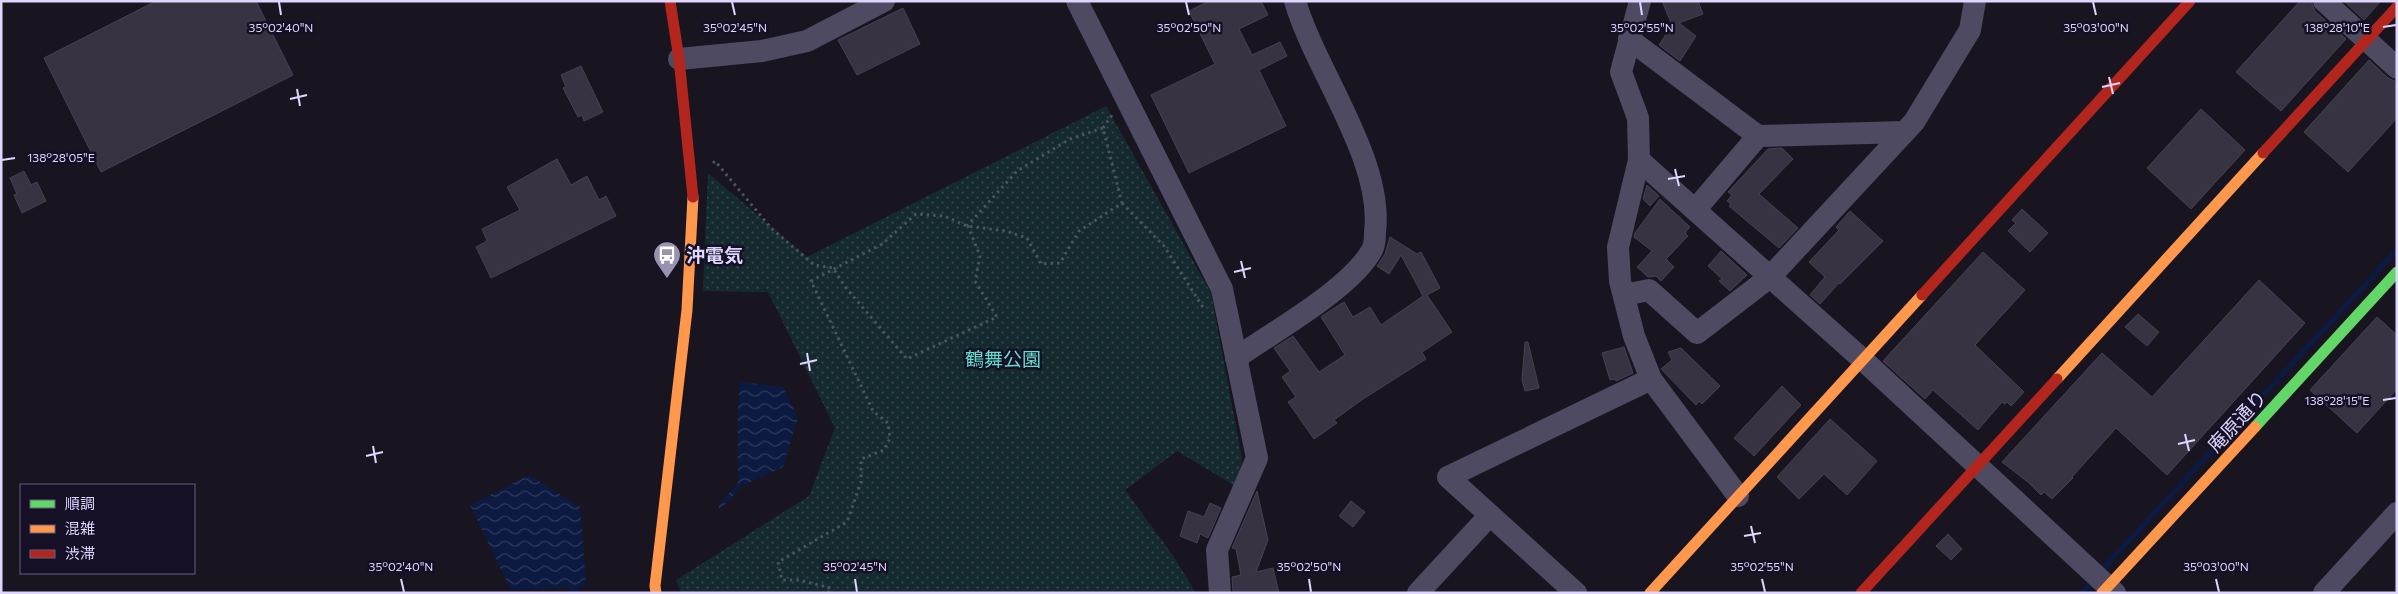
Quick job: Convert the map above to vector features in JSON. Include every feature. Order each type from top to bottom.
[{"type":"street","points":[[656,593],[655,586],[687,310],[693,191],[680,59],[670,1]]},
{"type":"street","points":[[680,59],[762,51],[807,41],[884,1]]},
{"type":"street","points":[[1078,1],[1222,289],[1256,458],[1217,550],[1220,593]]},
{"type":"street","points":[[1236,358],[1329,294],[1356,272],[1373,249],[1377,221],[1369,170],[1295,1]]},
{"type":"street","points":[[1640,1],[1621,72],[1638,118],[1638,160],[1618,247],[1624,295],[1634,336],[1651,379],[1738,496]]},
{"type":"street","points":[[1624,295],[1649,290],[1697,333],[1770,277],[1914,122],[1970,30],[1975,1]]},
{"type":"street","points":[[1650,593],[2190,1]]},
{"type":"street","points":[[2324,1],[2397,68]]},
{"type":"street","points":[[1861,593],[2397,7]]},
{"type":"street","points":[[1629,39],[1758,136],[1904,132]]},
{"type":"street","points":[[1695,210],[1758,136]]},
{"type":"street","points":[[1638,160],[1862,359],[2108,591]]},
{"type":"street","name":"庵原通り","points":[[2108,591],[2397,272]]},
{"type":"street","points":[[1576,593],[1448,477],[1651,379]]},
{"type":"street","points":[[2324,593],[2397,513]]},
{"type":"street","points":[[1418,593],[1490,515]]},
{"type":"path","points":[[967,226],[1017,171],[1070,139],[1103,128],[1122,203],[1164,246],[1206,312]]},
{"type":"path","points":[[693,191],[715,161],[771,228],[814,265],[833,268],[846,288],[907,359],[997,318],[975,282],[980,256],[967,226]]},
{"type":"path","points":[[828,593],[832,588],[799,580],[782,580],[778,562],[847,522],[861,482],[861,459],[884,450],[890,438],[888,423],[873,410],[812,281],[833,268],[882,244],[916,214],[944,216],[967,226],[1006,231],[1027,238],[1041,264],[1060,262],[1079,231],[1122,203]]},
{"type":"green space","name":"鶴舞公園","points":[[1106,106],[1211,293],[1242,459],[1237,487],[1177,451],[1125,490],[1174,557],[1196,593],[681,593],[676,580],[809,496],[835,428],[768,292],[703,291],[708,173],[807,257]]},
{"type":"water","points":[[740,382],[783,387],[798,418],[783,467],[742,486],[720,510],[718,505],[738,483]]},
{"type":"water","points":[[529,475],[580,507],[586,586],[579,587],[579,593],[570,593],[570,588],[511,590],[470,505]]},
{"type":"building","points":[[156,1],[256,1],[293,75],[101,172],[44,58]]},
{"type":"building","points":[[1209,1],[1261,1],[1268,15],[1239,29],[1252,55],[1280,42],[1287,56],[1259,70],[1286,126],[1189,173],[1151,95],[1215,64],[1189,11]]},
{"type":"building","points":[[1662,1],[1698,1],[1703,14],[1679,23],[1696,36],[1680,61],[1659,45],[1672,25]]},
{"type":"building","points":[[2300,1],[2311,1],[2315,11],[2346,39],[2281,111],[2236,72]]},
{"type":"building","points":[[2344,1],[2381,1],[2364,20]]},
{"type":"building","points":[[903,8],[920,44],[857,75],[838,40]]},
{"type":"building","points":[[2369,60],[2388,78],[2397,82],[2397,118],[2348,172],[2304,132]]},
{"type":"building","points":[[581,66],[603,112],[584,121],[582,115],[578,117],[563,88],[566,87],[561,75]]},
{"type":"building","points":[[2201,109],[2245,150],[2191,209],[2147,168]]},
{"type":"building","points":[[1782,148],[1793,159],[1759,194],[1798,228],[1779,248],[1729,206],[1731,204],[1727,201],[1732,195],[1728,192],[1768,149]]},
{"type":"building","points":[[557,159],[571,185],[587,176],[599,200],[606,196],[616,216],[491,278],[476,247],[487,241],[482,229],[520,210],[507,187]]},
{"type":"building","points":[[24,171],[31,185],[37,182],[46,201],[22,213],[14,195],[17,194],[10,178]]},
{"type":"building","points":[[1647,185],[1659,196],[1650,206],[1643,199]]},
{"type":"building","points":[[1660,199],[1690,227],[1685,233],[1688,236],[1666,259],[1674,267],[1661,281],[1656,276],[1648,277],[1637,267],[1652,251],[1634,237]]},
{"type":"building","points":[[2022,209],[2048,233],[2030,252],[2008,231],[2016,223],[2012,220]]},
{"type":"building","points":[[1850,211],[1883,241],[1820,304],[1810,295],[1825,277],[1809,262],[1839,230],[1836,227]]},
{"type":"building","points":[[1390,237],[1417,254],[1421,252],[1440,288],[1427,295],[1452,332],[1422,352],[1426,359],[1363,399],[1334,420],[1337,423],[1314,439],[1288,402],[1296,397],[1282,377],[1290,371],[1274,348],[1293,336],[1319,372],[1345,355],[1321,317],[1344,302],[1353,317],[1370,307],[1381,325],[1423,296],[1401,255],[1389,274],[1377,266],[1385,254]]},
{"type":"building","points":[[1721,251],[1747,275],[1730,291],[1719,281],[1722,279],[1708,266]]},
{"type":"building","points":[[1983,252],[2025,290],[1975,345],[2024,392],[2011,406],[2007,402],[2005,404],[2002,402],[1978,430],[1933,390],[1925,399],[1883,361]]},
{"type":"building","points":[[2259,280],[2305,323],[2167,475],[2116,428],[2073,478],[2052,499],[2044,492],[2041,495],[2028,482],[2002,462],[2102,353],[2152,397]]},
{"type":"building","points":[[2138,314],[2159,332],[2147,346],[2125,327]]},
{"type":"building","points":[[2377,317],[2397,335],[2397,389],[2357,433],[2310,390]]},
{"type":"building","points":[[1525,342],[1528,342],[1539,388],[1525,391],[1522,380]]},
{"type":"building","points":[[1624,347],[1633,373],[1616,381],[1615,379],[1610,380],[1602,353]]},
{"type":"building","points":[[1681,348],[1720,386],[1702,404],[1699,401],[1696,405],[1661,369],[1672,360],[1668,352]]},
{"type":"building","points":[[1782,386],[1801,405],[1754,456],[1734,438]]},
{"type":"building","points":[[1830,419],[1877,461],[1847,495],[1824,474],[1799,499],[1777,477]]},
{"type":"building","points":[[1257,491],[1268,540],[1256,572],[1273,568],[1279,593],[1233,593],[1232,577],[1241,575],[1236,549],[1232,548]]},
{"type":"building","points":[[1351,501],[1365,512],[1353,527],[1339,516]]},
{"type":"building","points":[[1210,503],[1221,508],[1208,538],[1200,534],[1197,543],[1180,536],[1188,511],[1204,517]]},
{"type":"building","points":[[1948,534],[1962,549],[1951,560],[1936,546]]},
{"type":"waterway","points":[[2100,572],[2397,250]]},
{"type":"waterway","points":[[2082,593],[2094,579]]},
{"type":"traffic: fast","points":[[2255,427],[2397,272]]},
{"type":"traffic: slow","points":[[2057,379],[2263,153]]},
{"type":"traffic: slow","points":[[656,593],[655,586],[687,310],[693,197]]},
{"type":"traffic: slow","points":[[1650,593],[1922,295]]},
{"type":"traffic: slow","points":[[2102,593],[2255,427]]},
{"type":"traffic: jam","points":[[670,1],[679,59],[693,197]]},
{"type":"traffic: jam","points":[[1922,295],[2190,1]]},
{"type":"traffic: jam","points":[[2263,153],[2397,7]]},
{"type":"traffic: jam","points":[[1861,593],[2057,379]]},
{"type":"place","name":"沖電気","points":[[667,279]]}]
